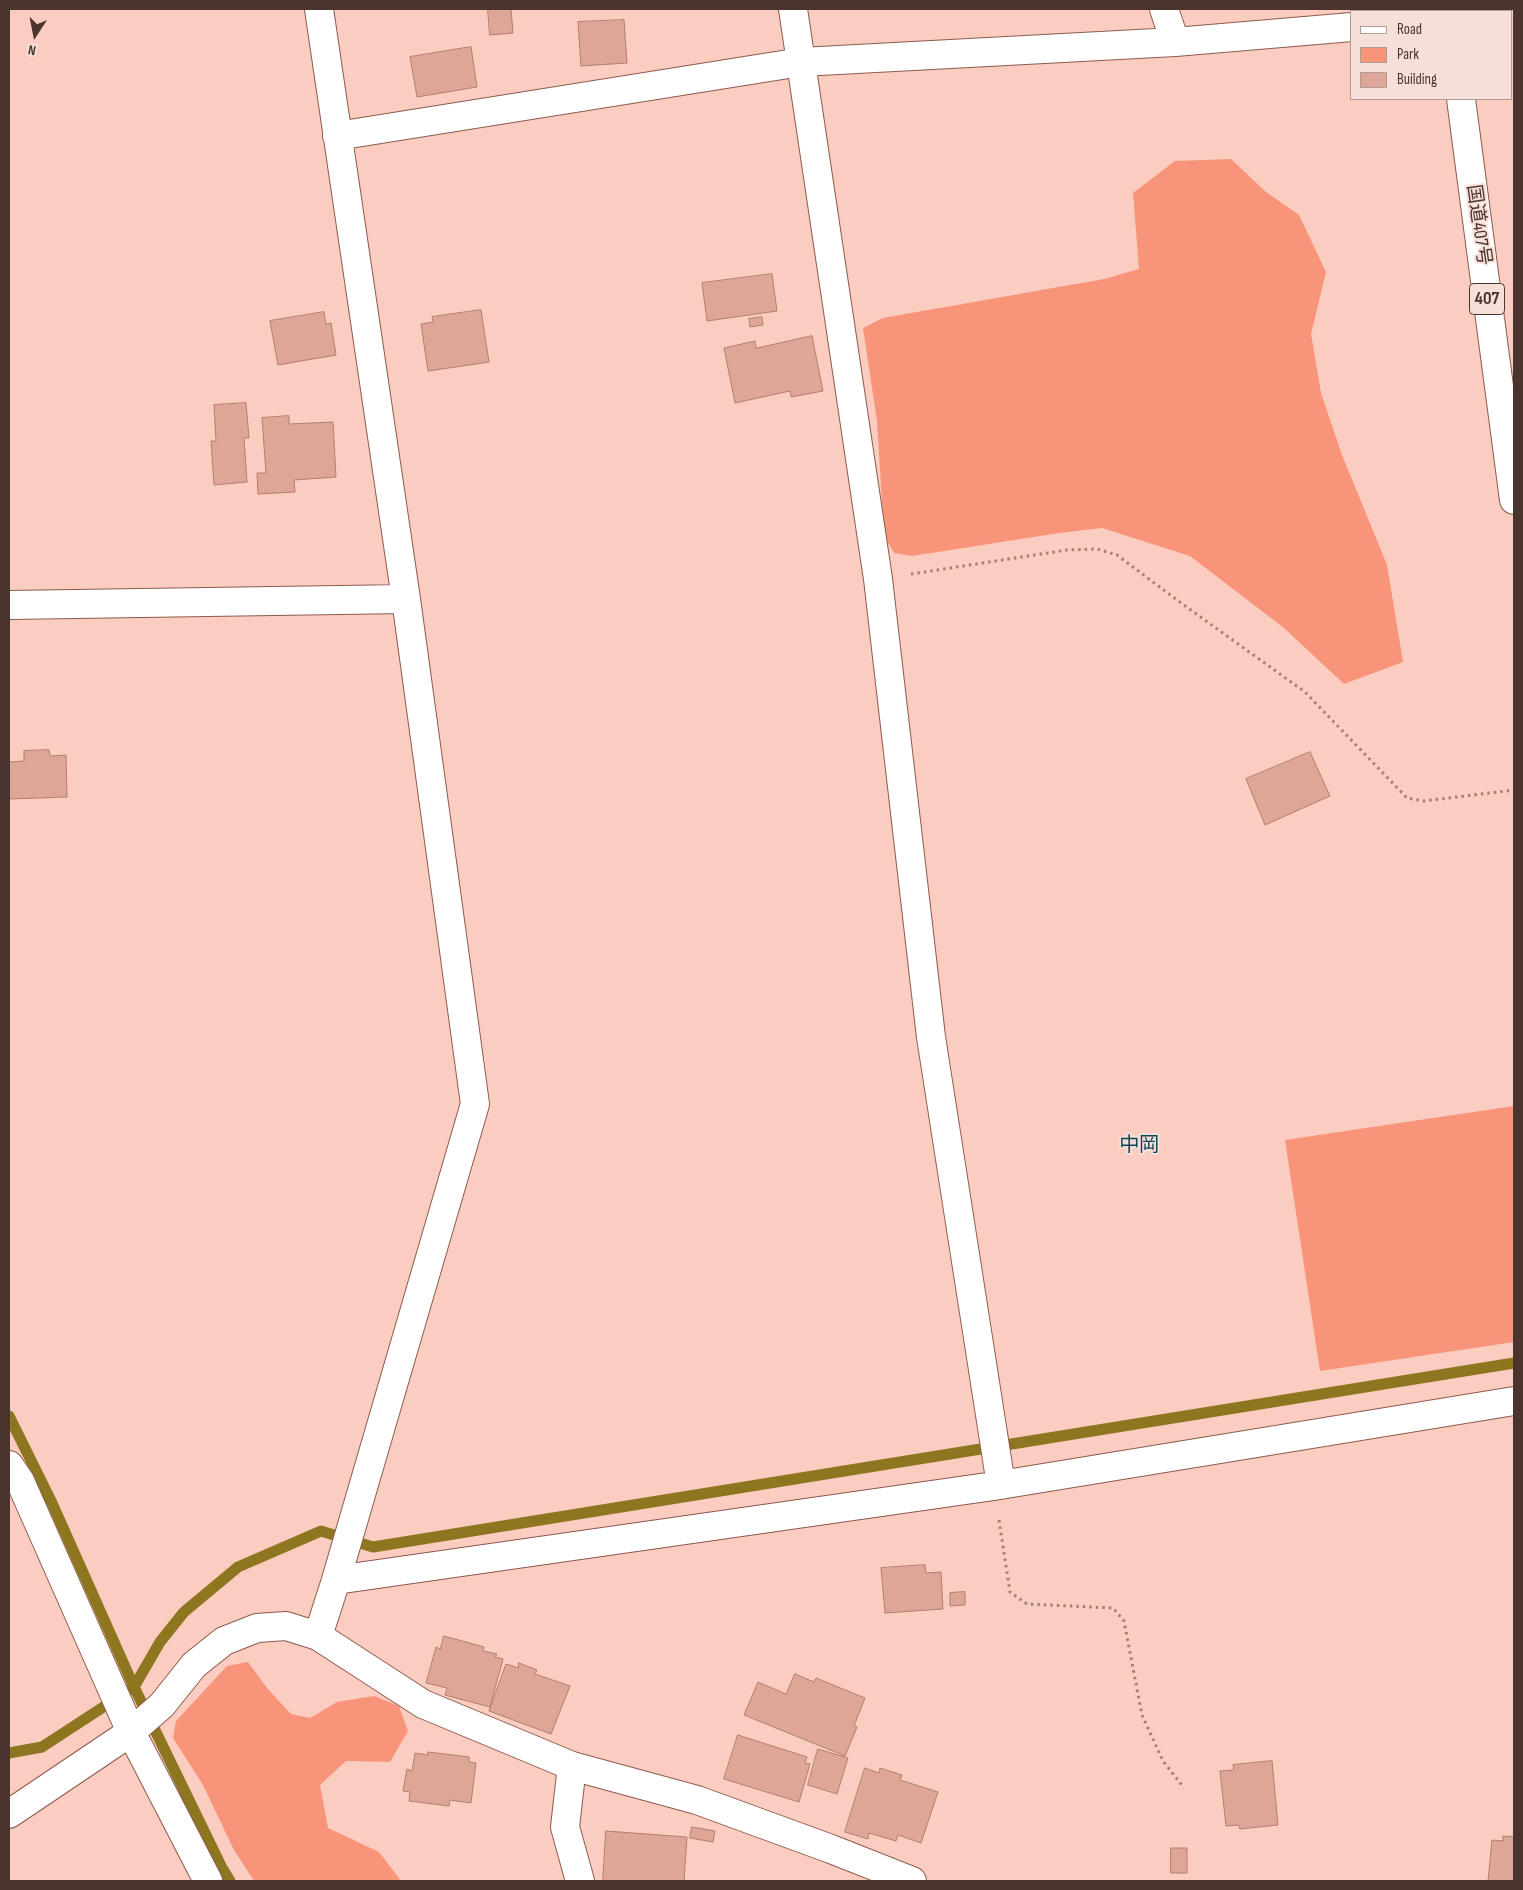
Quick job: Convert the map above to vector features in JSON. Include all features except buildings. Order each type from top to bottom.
[{"type":"main road","points":[[318,1636],[475,1104],[406,599],[319,9]]},
{"type":"main road","points":[[793,9],[878,579],[931,1037],[997,1486]]},
{"type":"main road","points":[[1164,9],[1176,42]]},
{"type":"main road","points":[[337,136],[801,62],[1176,42],[1350,27]]},
{"type":"main road","name":"国道407号","points":[[1461,100],[1514,500]]},
{"type":"main road","points":[[9,605],[406,599]]},
{"type":"main road","points":[[336,1580],[997,1486],[1514,1401]]},
{"type":"main road","points":[[9,1465],[20,1481],[131,1732],[208,1881]]},
{"type":"main road","points":[[9,1814],[131,1732],[162,1705],[194,1665],[224,1641],[257,1628],[286,1626],[318,1636],[423,1704],[572,1766],[697,1800],[912,1881]]},
{"type":"main road","points":[[572,1766],[564,1827],[580,1881]]},
{"type":"path","points":[[878,579],[1067,550],[1097,549],[1117,555],[1305,692],[1407,798],[1424,801],[1514,790]]},
{"type":"path","points":[[997,1486],[1010,1592],[1027,1604],[1113,1608],[1124,1621],[1142,1715],[1163,1761],[1184,1788]]},
{"type":"green space","points":[[1231,159],[1266,192],[1299,215],[1326,272],[1311,334],[1321,393],[1342,455],[1387,565],[1403,662],[1344,684],[1284,628],[1190,556],[1102,528],[912,556],[894,553],[884,535],[877,421],[863,328],[883,318],[1104,279],[1139,269],[1133,193],[1175,161]]},
{"type":"green space","points":[[1514,1106],[1514,1342],[1320,1371],[1285,1140]]},
{"type":"green space","points":[[248,1662],[267,1688],[291,1714],[310,1718],[337,1702],[374,1696],[399,1706],[408,1731],[390,1762],[346,1761],[320,1785],[328,1828],[379,1852],[401,1881],[254,1881],[234,1850],[203,1785],[173,1738],[176,1721],[227,1666]]},
{"type":"waterway","points":[[9,1753],[42,1747],[134,1687],[160,1642],[184,1612],[238,1567],[321,1531],[373,1547],[1514,1363]]},
{"type":"waterway","points":[[9,1416],[52,1503],[134,1687],[230,1881]]},
{"type":"district","name":"中岡","points":[[1139,1146]]}]
